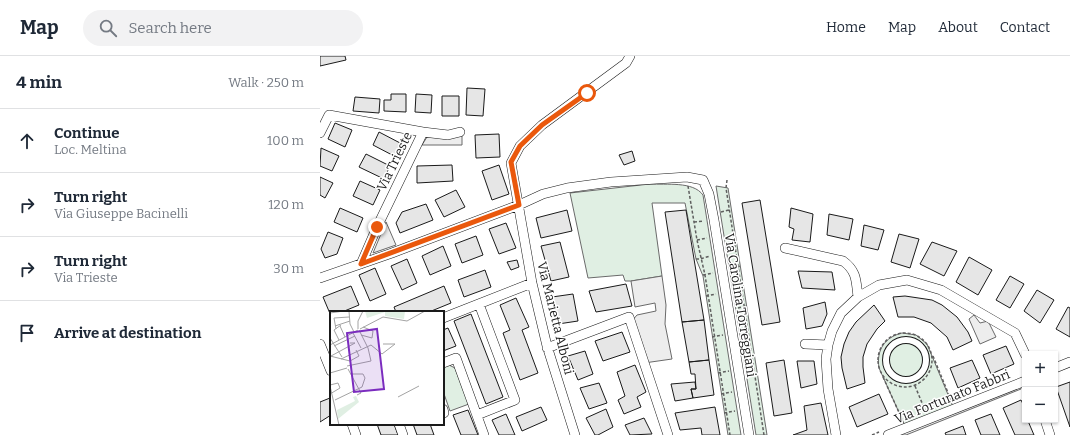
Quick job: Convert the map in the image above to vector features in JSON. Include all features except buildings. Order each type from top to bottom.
[{"type":"street","name":"Via Marietta Alboni","points":[[575,435],[547,348],[532,283],[511,162],[520,146],[542,125],[626,63],[630,56]]},
{"type":"street","name":"Via Trieste","points":[[320,133],[329,115],[422,132],[361,264]]},
{"type":"street","points":[[422,132],[448,135],[460,132]]},
{"type":"street","points":[[320,278],[519,205],[543,194],[567,188],[611,182],[687,177]]},
{"type":"street","name":"Via Carolina Torreggiani","points":[[687,177],[703,180],[709,194],[749,435]]},
{"type":"street","points":[[785,248],[842,261],[850,267],[856,279],[858,297]]},
{"type":"street","points":[[836,435],[828,390],[826,359],[832,331],[841,313],[858,297],[879,286],[907,280],[941,290],[1015,333],[1024,351]]},
{"type":"street","points":[[444,318],[532,283]]},
{"type":"street","points":[[477,415],[514,400],[479,304]]},
{"type":"street","points":[[547,348],[630,317],[668,435]]},
{"type":"street","points":[[909,341],[916,343],[921,348],[924,353],[925,360],[924,367],[921,372],[911,379],[905,380],[894,376],[887,366],[886,360],[887,353],[896,343],[909,341]]},
{"type":"street","points":[[805,344],[828,345]]},
{"type":"street","points":[[321,347],[329,360]]},
{"type":"street","points":[[444,363],[456,358],[484,435]]},
{"type":"street","points":[[1058,367],[1070,362]]},
{"type":"street","name":"Via Fortunato Fabbri","points":[[888,435],[1022,382]]},
{"type":"street","points":[[1046,423],[1050,435]]},
{"type":"street","points":[[352,425],[356,435]]},
{"type":"street","points":[[399,425],[403,435]]},
{"type":"path","points":[[687,177],[700,259],[705,275],[713,337],[730,435]]},
{"type":"path","points":[[727,180],[726,188],[764,435]]},
{"type":"path","points":[[696,259],[719,254]]},
{"type":"path","points":[[906,428],[879,368],[878,355],[880,349],[889,338],[895,335],[909,333],[916,335],[922,339],[931,350],[954,409]]},
{"type":"path","points":[[713,337],[733,335]]},
{"type":"path","points":[[879,368],[883,376],[890,383],[906,388],[915,386],[923,381],[932,367],[933,358],[931,350]]},
{"type":"path","points":[[719,372],[738,369]]},
{"type":"path","points":[[915,386],[929,419]]},
{"type":"path","points":[[722,394],[742,392]]},
{"type":"path","points":[[725,412],[745,410]]},
{"type":"green space","points":[[650,184],[686,186],[699,191],[703,195],[741,435],[728,435],[703,276],[696,259],[685,203],[652,203],[662,276],[631,281],[625,281],[623,275],[588,278],[570,193]]},
{"type":"green space","points":[[716,186],[728,188],[767,435],[756,435]]},
{"type":"green space","points":[[902,333],[916,335],[927,344],[954,409],[906,428],[879,368],[878,361],[880,350],[886,341]]},
{"type":"green space","points":[[449,365],[455,368],[469,404],[450,411],[444,394],[444,367]]},
{"type":"shaded area","points":[[462,134],[462,145],[422,145],[427,137]]},
{"type":"shaded area","points":[[386,222],[396,245],[373,253]]},
{"type":"shaded area","points":[[662,276],[666,305],[665,324],[672,359],[644,363],[631,322],[637,315],[656,311],[655,303],[635,307],[631,281]]},
{"type":"shaded area","points":[[974,315],[980,323],[988,321],[996,337],[980,344],[969,319]]},
{"type":"shaded area","points":[[1019,383],[1021,389],[906,435],[888,435]]},
{"type":"route","points":[[377,227],[361,264],[519,205],[511,162],[520,146],[542,125],[587,93]]}]
